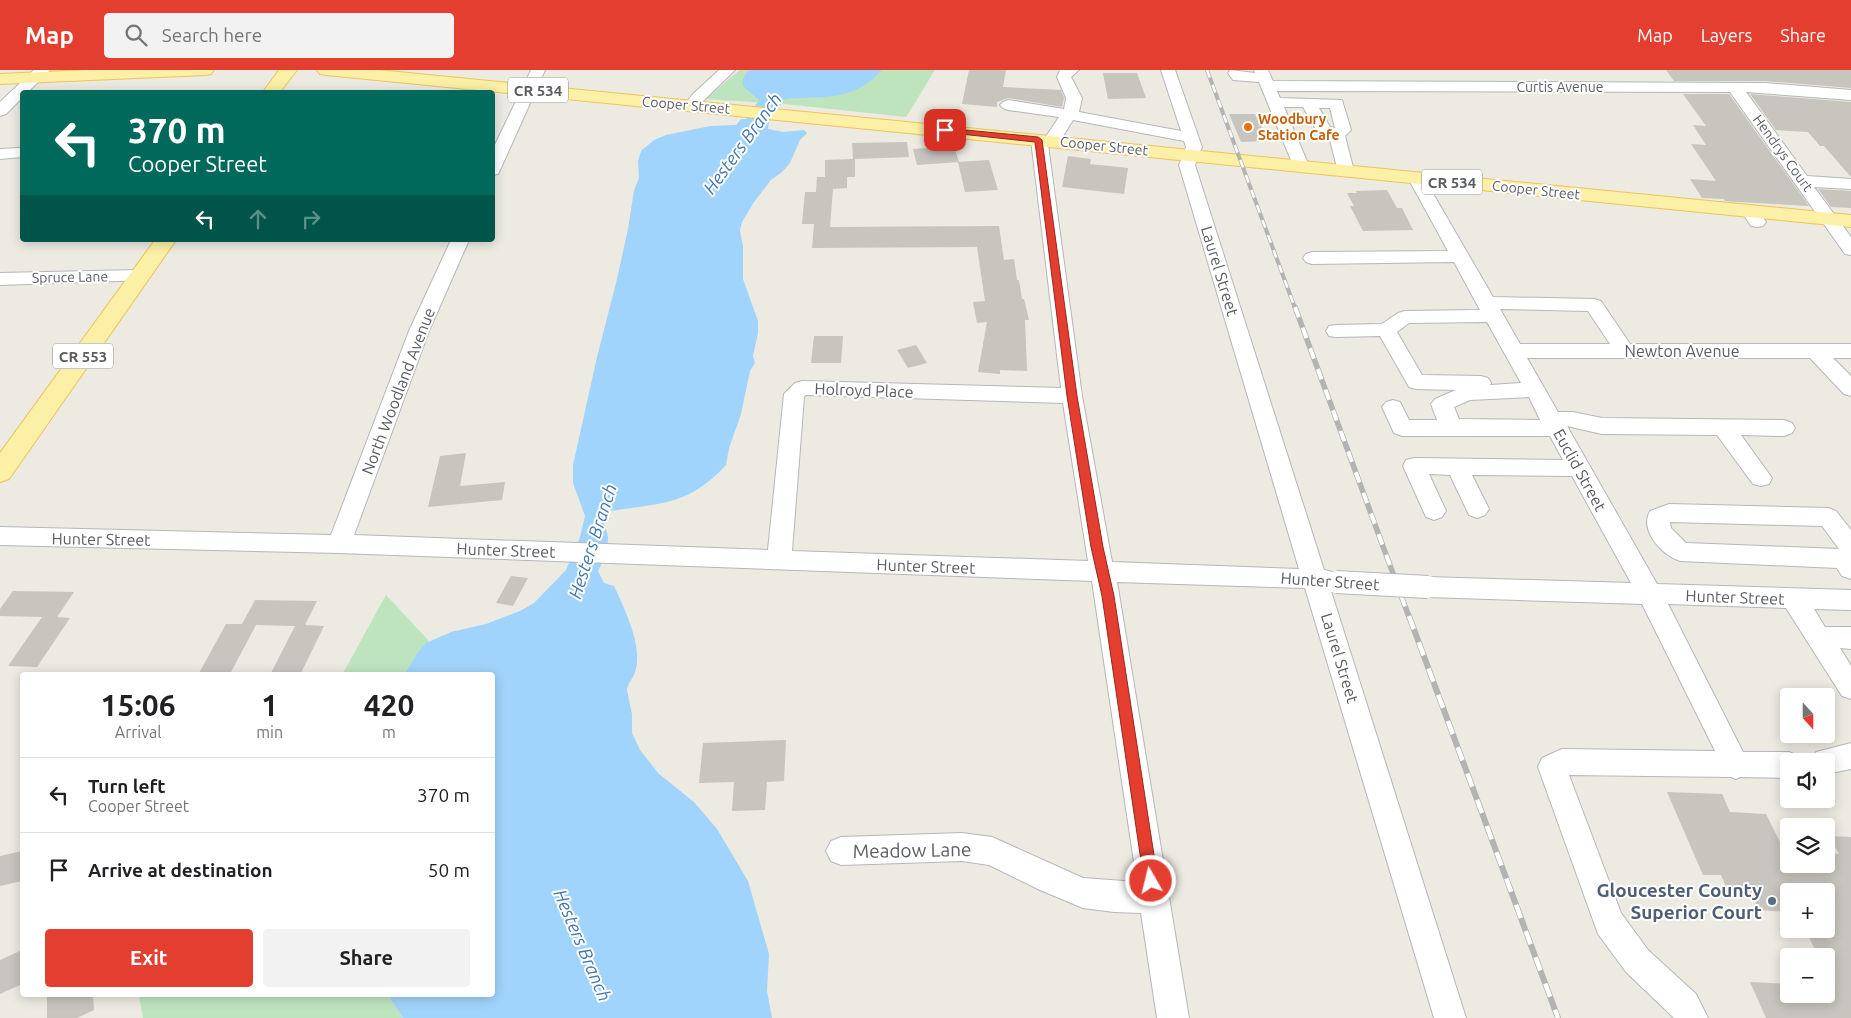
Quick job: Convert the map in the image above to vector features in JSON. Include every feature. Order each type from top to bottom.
[{"type":"main road","points":[[0,79],[39,74],[205,70]]},
{"type":"main road","points":[[273,90],[288,70]]},
{"type":"main road","name":"Cooper Street","points":[[326,70],[1045,140],[1191,146],[1301,166],[1754,216],[1851,221]]},
{"type":"main road","name":"CR 553","points":[[0,472],[165,242]]},
{"type":"street","points":[[495,163],[538,70]]},
{"type":"street","points":[[692,106],[697,98],[728,70]]},
{"type":"street","points":[[1072,70],[1065,73],[1064,77],[1074,99],[1070,115],[1054,136],[1045,140],[1072,396],[1102,573],[1108,596],[1118,675],[1133,758],[1153,898],[1173,1018]]},
{"type":"street","name":"Laurel Street","points":[[1168,70],[1191,146],[1187,165],[1326,580],[1450,1018]]},
{"type":"street","points":[[1696,70],[1710,88]]},
{"type":"street","name":"Curtis Avenue","points":[[1235,73],[1238,77],[1264,78],[1765,88],[1851,95]]},
{"type":"street","points":[[22,90],[39,74]]},
{"type":"street","points":[[1264,78],[1301,166]]},
{"type":"street","name":"Hendrys Court","points":[[1735,88],[1851,250]]},
{"type":"street","points":[[0,111],[20,92]]},
{"type":"street","points":[[1275,102],[1337,103],[1343,130],[1336,134],[1324,130],[1308,103]]},
{"type":"street","points":[[1008,105],[1070,115],[1191,146]]},
{"type":"street","points":[[1336,134],[1346,171]]},
{"type":"street","points":[[0,154],[19,153]]},
{"type":"street","name":"Euclid Street","points":[[1416,178],[1650,594],[1736,766]]},
{"type":"street","points":[[1803,181],[1851,184]]},
{"type":"street","name":"North Woodland Avenue","points":[[339,544],[419,331],[459,242]]},
{"type":"street","points":[[1312,258],[1459,256]]},
{"type":"street","name":"Spruce Lane","points":[[0,279],[140,276]]},
{"type":"street","points":[[1336,330],[1386,330],[1404,317],[1489,310],[1594,305],[1624,351]]},
{"type":"street","points":[[1386,330],[1416,382],[1533,387]]},
{"type":"street","name":"Newton Avenue","points":[[1512,351],[1851,351]]},
{"type":"street","points":[[1815,351],[1851,389]]},
{"type":"street","points":[[1451,427],[1442,404],[1467,393],[1533,387]]},
{"type":"street","name":"Holroyd Place","points":[[779,560],[794,394],[802,388],[1072,396]]},
{"type":"street","points":[[1393,407],[1402,428],[1553,423],[1573,420],[1602,426],[1784,428]]},
{"type":"street","points":[[1723,427],[1761,478]]},
{"type":"street","points":[[1434,511],[1414,466],[1579,468]]},
{"type":"street","points":[[1457,466],[1477,509]]},
{"type":"street","points":[[1851,548],[1828,517],[1669,513],[1658,517],[1660,532],[1680,552],[1844,559],[1851,569]]},
{"type":"street","name":"Hunter Street","points":[[0,536],[339,544],[1326,580],[1428,587],[1851,600]]},
{"type":"street","points":[[1794,598],[1851,688]]},
{"type":"street","points":[[1818,637],[1851,638]]},
{"type":"street","points":[[1835,760],[1851,756]]},
{"type":"street","points":[[1692,1018],[1685,1005],[1637,960],[1609,923],[1552,768],[1562,762],[1780,765]]},
{"type":"street","name":"Meadow Lane","points":[[841,851],[962,847],[992,851],[1051,880],[1083,893],[1114,897],[1153,898]]},
{"type":"green space","points":[[740,70],[935,70],[906,117],[785,104],[705,99]]},
{"type":"green space","points":[[386,595],[429,641],[417,653],[406,672],[344,672]]},
{"type":"green space","points":[[139,997],[389,997],[403,1018],[143,1018]]},
{"type":"water","name":"Hesters Branch","points":[[749,70],[882,70],[864,85],[837,96],[782,100],[780,102],[781,105],[769,121],[768,129],[784,132],[804,130],[807,133],[800,140],[790,163],[771,180],[754,202],[742,222],[740,230],[743,247],[743,279],[758,321],[758,333],[753,356],[755,363],[750,371],[741,414],[729,448],[726,465],[699,488],[686,495],[659,504],[610,511],[605,514],[604,520],[608,539],[602,564],[598,571],[604,583],[614,586],[632,628],[635,640],[637,662],[627,690],[632,714],[632,733],[640,750],[659,774],[694,802],[717,829],[748,881],[769,954],[767,991],[772,1018],[403,1018],[389,997],[495,997],[495,672],[406,672],[417,653],[426,643],[451,632],[486,624],[522,610],[534,603],[566,570],[580,537],[585,516],[573,483],[573,465],[597,357],[617,279],[634,190],[639,178],[638,161],[640,154],[654,140],[666,135],[710,126],[736,125],[741,119],[746,119],[759,100],[744,87],[743,80]]},
{"type":"building","points":[[969,70],[1006,70],[1003,87],[1061,90],[1064,98],[1062,107],[1008,98],[997,102],[997,107],[962,104]]},
{"type":"building","points":[[1666,70],[1851,70],[1851,88],[1765,81],[1674,81]]},
{"type":"building","points":[[1103,73],[1137,73],[1146,98],[1108,99]]},
{"type":"building","points":[[1683,94],[1729,94],[1809,206],[1702,198],[1690,179],[1716,181],[1691,144],[1706,145],[1693,125],[1706,126]]},
{"type":"building","points":[[1750,94],[1851,102],[1851,177],[1824,146],[1820,146],[1808,132],[1776,130]]},
{"type":"building","name":"Woodbury Station Cafe","points":[[1229,114],[1255,114],[1268,141],[1241,142]]},
{"type":"building","points":[[907,142],[909,157],[855,159],[855,177],[847,177],[847,188],[833,189],[830,227],[999,226],[1004,260],[1014,259],[1017,280],[1019,280],[1022,299],[1024,299],[1029,320],[1025,320],[1027,371],[1000,370],[1000,374],[978,372],[987,322],[977,323],[973,302],[985,301],[977,247],[812,248],[814,224],[802,224],[805,192],[816,192],[817,177],[825,177],[825,160],[853,159],[852,143]]},
{"type":"building","points":[[954,146],[959,162],[917,165],[913,149]]},
{"type":"building","points":[[1068,156],[1091,159],[1090,164],[1128,168],[1124,194],[1062,187]]},
{"type":"building","points":[[989,160],[998,190],[965,192],[958,162]]},
{"type":"building","points":[[1818,189],[1851,191],[1851,208],[1831,207]]},
{"type":"building","points":[[1387,190],[1397,208],[1402,208],[1413,230],[1363,231],[1350,206],[1354,206],[1347,193]]},
{"type":"building","points":[[814,336],[843,336],[841,363],[811,363]]},
{"type":"building","points":[[916,345],[927,363],[908,368],[897,350]]},
{"type":"building","points":[[466,453],[460,486],[505,482],[502,500],[428,507],[440,456]]},
{"type":"building","points":[[511,576],[528,578],[513,606],[496,603]]},
{"type":"building","points":[[13,591],[74,592],[57,617],[70,618],[37,667],[8,666],[42,617],[0,616],[0,609]]},
{"type":"building","points":[[255,600],[317,601],[305,625],[324,626],[301,672],[272,672],[295,626],[256,625],[231,672],[200,672],[226,624],[242,624]]},
{"type":"building","points":[[786,740],[784,781],[767,782],[765,810],[732,811],[734,782],[699,783],[703,743]]},
{"type":"building","name":"Gloucester County Superior Court","points":[[1667,792],[1722,794],[1730,812],[1766,814],[1780,842],[1780,873],[1835,873],[1835,854],[1839,854],[1835,847],[1835,836],[1851,837],[1851,1018],[1766,1018],[1750,982],[1780,984],[1780,1003],[1835,1003],[1835,948],[1814,948],[1809,938],[1835,938],[1835,883],[1780,883],[1780,911],[1759,910],[1748,888],[1726,887],[1721,875],[1703,875]]},
{"type":"building","points":[[20,851],[20,881],[0,886],[0,856]]},
{"type":"building","points":[[20,951],[20,985],[0,994],[0,960]]},
{"type":"building","points":[[47,997],[93,997],[94,1010],[77,1018],[47,1018]]},
{"type":"railway","points":[[1207,70],[1295,308]]},
{"type":"railway","points":[[1295,307],[1409,617]]},
{"type":"railway","points":[[1409,616],[1558,1018]]},
{"type":"place","name":"Woodbury Station Cafe","points":[[1248,127]]},
{"type":"place","name":"Gloucester County Superior Court","points":[[1772,901]]},
{"type":"route","points":[[945,130],[1038,140],[1072,396],[1097,547],[1108,596],[1118,675],[1133,758],[1151,881]]}]
